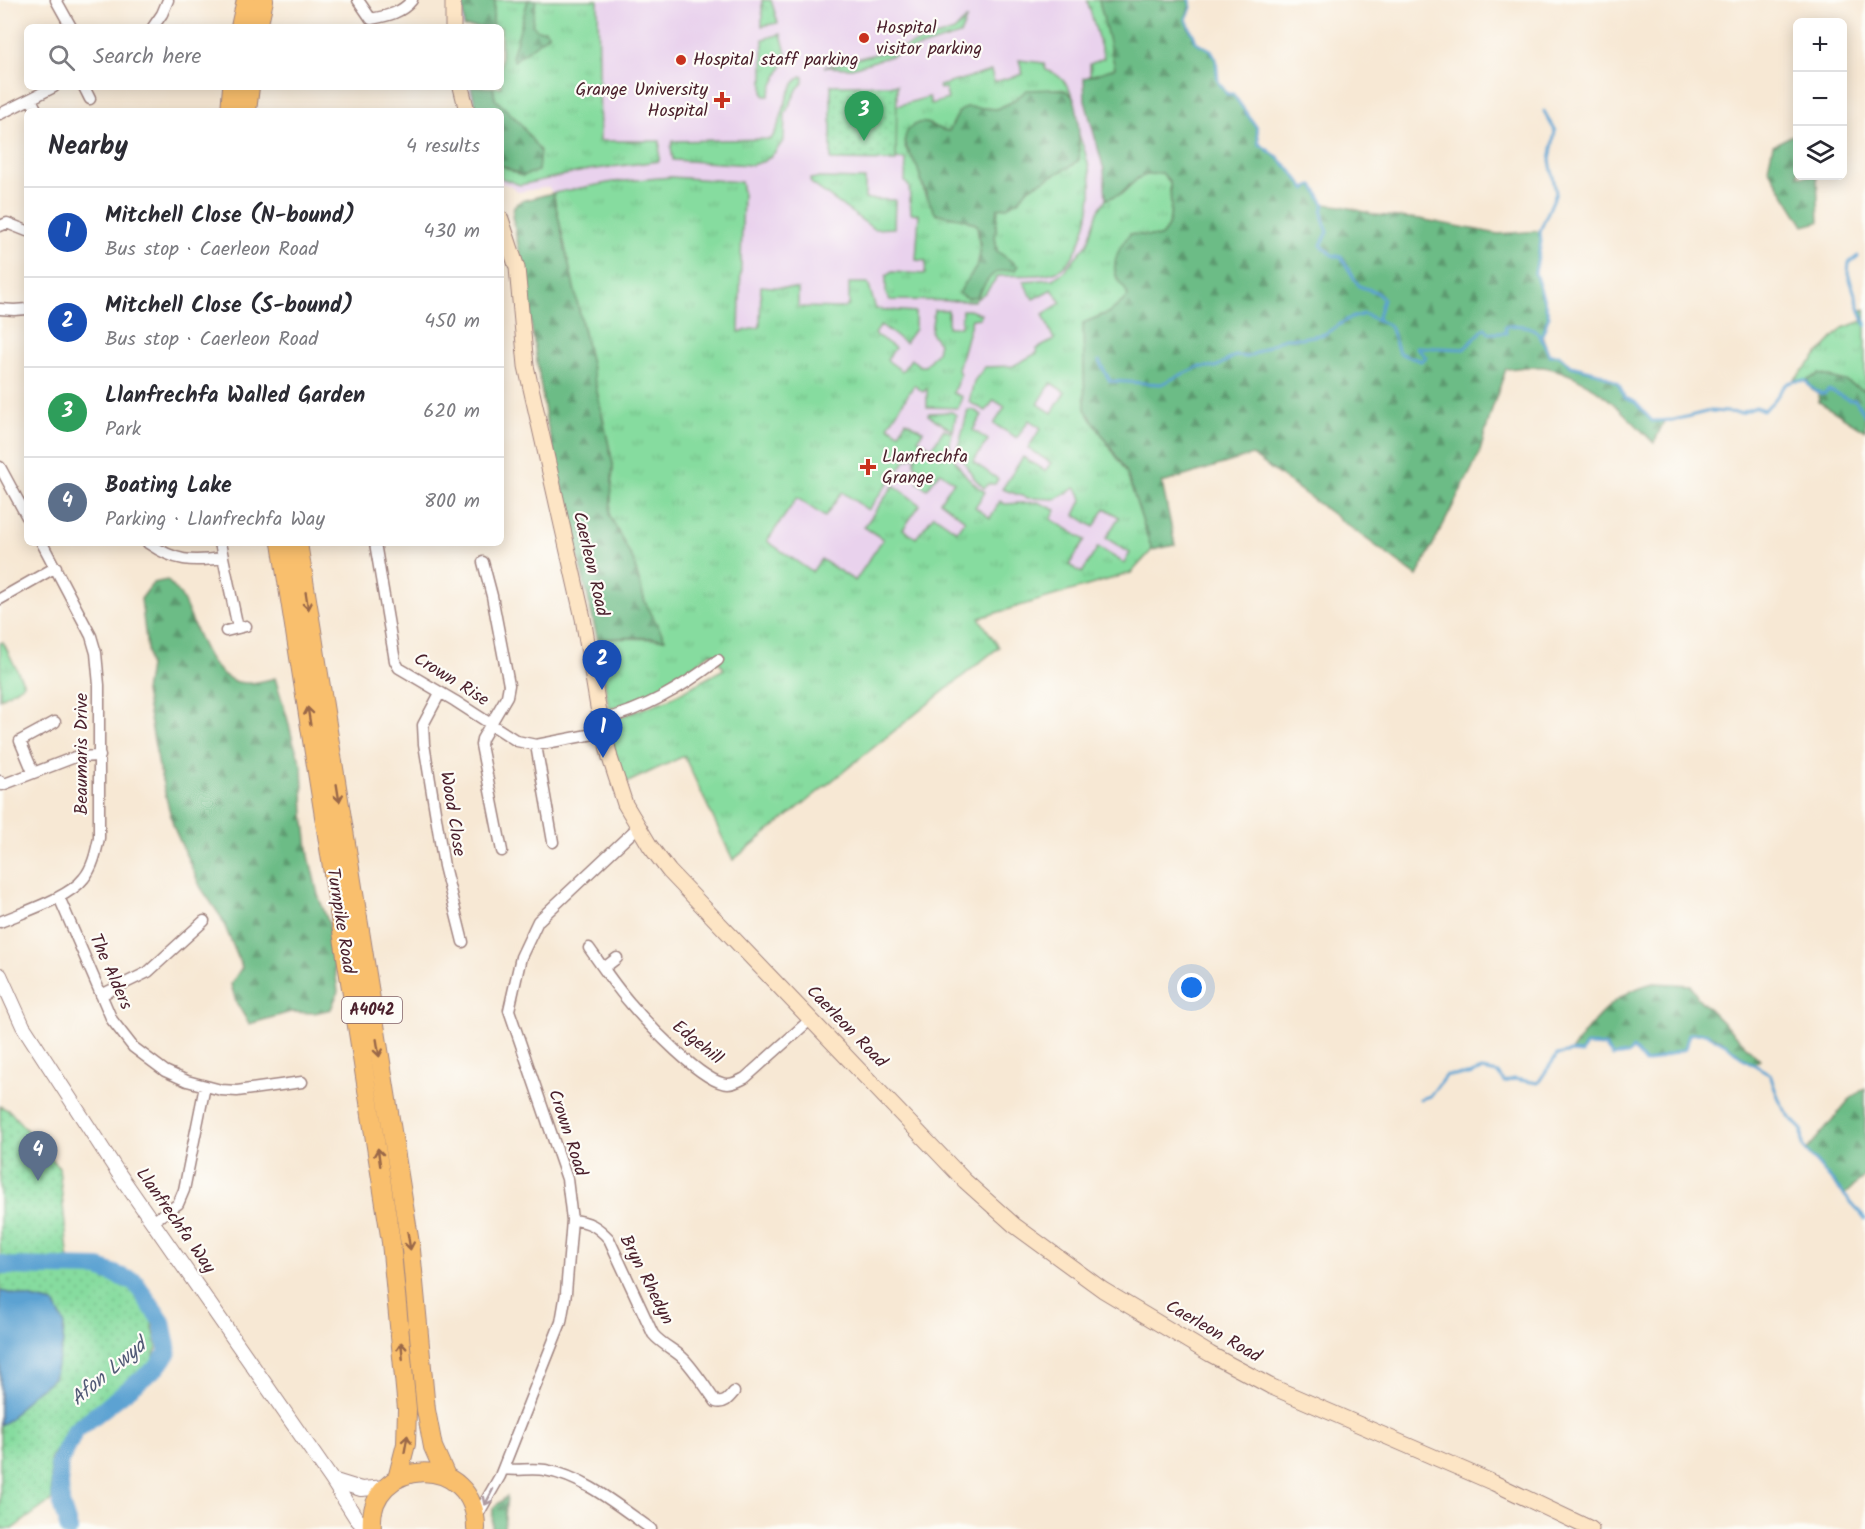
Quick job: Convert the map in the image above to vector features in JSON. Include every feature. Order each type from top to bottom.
[{"type":"highway","points":[[241,24],[246,0]]},
{"type":"highway","points":[[259,24],[264,0]]},
{"type":"highway","points":[[230,108],[232,90]]},
{"type":"highway","points":[[247,108],[250,90]]},
{"type":"highway","name":"Turnpike Road","points":[[281,546],[376,1137],[391,1242],[407,1409],[406,1444],[392,1483],[375,1505],[372,1529]]},
{"type":"highway","name":"Turnpike Road","points":[[298,546],[411,1251],[426,1410],[433,1447],[446,1476]]},
{"type":"highway","points":[[392,1483],[409,1473],[421,1471],[446,1476],[458,1483],[467,1493],[473,1505],[476,1524]]},
{"type":"main road","points":[[453,0],[453,24]]},
{"type":"main road","points":[[462,90],[466,108]]},
{"type":"main road","name":"Caerleon Road","points":[[504,230],[517,268],[526,366],[583,618],[603,726],[625,804],[650,846],[669,870],[965,1181],[1014,1225],[1103,1290],[1210,1354],[1270,1386],[1494,1483],[1591,1529]]},
{"type":"street","points":[[56,0],[69,24]]},
{"type":"street","points":[[155,24],[168,0]]},
{"type":"street","points":[[358,0],[371,19],[406,8],[412,0]]},
{"type":"street","points":[[0,114],[48,90]]},
{"type":"street","points":[[86,90],[90,99]]},
{"type":"street","points":[[31,99],[36,108]]},
{"type":"street","points":[[4,224],[24,230]]},
{"type":"street","points":[[0,309],[24,309]]},
{"type":"street","points":[[0,467],[24,511]]},
{"type":"street","name":"Beaumaris Drive","points":[[0,921],[59,897],[74,888],[84,879],[96,853],[99,838],[99,685],[96,653],[91,636],[44,546]]},
{"type":"street","points":[[153,546],[182,560],[223,558]]},
{"type":"street","points":[[221,546],[242,627],[226,631]]},
{"type":"street","name":"Crown Rise","points":[[376,546],[395,661],[399,668],[517,741],[536,745],[603,726],[655,702],[718,660]]},
{"type":"street","points":[[483,562],[509,685],[507,696],[490,724],[481,745],[502,850]]},
{"type":"street","points":[[0,599],[56,567]]},
{"type":"street","name":"Wood Close","points":[[440,693],[423,725],[424,744],[444,866],[463,942]]},
{"type":"street","points":[[33,772],[20,741],[55,722]]},
{"type":"street","points":[[536,745],[553,842]]},
{"type":"street","points":[[0,781],[2,784],[75,757],[100,756]]},
{"type":"street","name":"Crown Road","points":[[476,1524],[502,1472],[561,1322],[566,1293],[572,1220],[567,1179],[509,1011],[521,957],[538,921],[638,827]]},
{"type":"street","name":"The Alders","points":[[59,897],[112,1020],[133,1047],[165,1071],[187,1081],[221,1090],[302,1082]]},
{"type":"street","points":[[101,995],[148,972],[204,921]]},
{"type":"street","name":"Edgehill","points":[[589,948],[630,1003],[678,1053],[710,1078],[726,1084],[745,1078],[811,1020]]},
{"type":"street","points":[[604,968],[617,958]]},
{"type":"street","name":"Llanfrechfa Way","points":[[0,975],[23,1026],[152,1222],[333,1480],[356,1518],[366,1529]]},
{"type":"street","points":[[152,1222],[178,1204],[184,1190],[205,1086]]},
{"type":"street","name":"Bryn Rhedyn","points":[[572,1220],[584,1220],[598,1228],[609,1239],[653,1334],[661,1343],[684,1359],[716,1402],[722,1404],[734,1392]]},
{"type":"street","points":[[502,1472],[545,1470],[572,1479],[594,1489],[645,1528]]},
{"type":"street","points":[[333,1480],[361,1489],[392,1483]]},
{"type":"shaded area","name":"Llanfrechfa Grange","points":[[458,0],[1099,0],[1116,68],[1084,78],[1085,101],[1104,170],[1137,502],[1152,550],[1131,573],[979,618],[999,647],[733,860],[727,674],[713,652],[695,658],[633,560],[610,516],[613,464],[553,193],[548,187],[519,192],[504,184],[504,108],[473,108],[469,90],[504,90],[504,24],[459,24]]},
{"type":"green space","points":[[463,0],[495,0],[492,24],[464,24]]},
{"type":"green space","points":[[495,0],[598,0],[600,141],[660,141],[659,161],[588,170],[520,185],[504,179],[504,167],[522,176],[519,122],[495,99],[494,90],[504,90],[504,24],[492,24]]},
{"type":"green space","points":[[528,0],[536,0],[532,25],[549,34],[514,61],[512,57]]},
{"type":"green space","points":[[762,0],[771,0],[778,23],[762,26]]},
{"type":"green space","points":[[1087,0],[1099,0],[1116,68],[1090,76],[1090,64],[1104,58]]},
{"type":"green space","points":[[1099,0],[1190,0],[1186,22],[1196,42],[1211,50],[1216,59],[1218,81],[1227,94],[1233,94],[1257,128],[1259,144],[1284,164],[1305,189],[1313,185],[1324,204],[1376,215],[1420,219],[1498,234],[1540,231],[1541,242],[1535,273],[1549,316],[1542,335],[1549,355],[1559,355],[1571,366],[1599,373],[1618,383],[1625,398],[1635,402],[1652,421],[1664,421],[1654,443],[1606,398],[1579,379],[1544,367],[1506,369],[1479,455],[1417,576],[1252,455],[1162,483],[1175,545],[1152,550],[1126,471],[1085,409],[1083,323],[1110,312],[1128,297],[1116,274],[1117,255],[1130,234],[1160,237],[1165,232],[1171,211],[1170,182],[1162,173],[1146,175],[1138,178],[1121,194],[1106,199],[1104,170],[1085,101],[1084,78],[1115,68]]},
{"type":"green space","points":[[967,18],[960,35],[852,68],[824,67],[900,48],[954,31]]},
{"type":"green space","points":[[781,34],[787,57],[769,96],[765,96],[763,94],[763,39]]},
{"type":"green space","points":[[1019,60],[1044,63],[1046,70],[1056,74],[1063,81],[1074,99],[1065,90],[1058,89],[1021,95],[996,109],[966,107],[959,112],[949,131],[943,131],[927,123],[905,147],[918,168],[925,195],[948,217],[958,216],[977,225],[980,253],[977,267],[993,273],[1001,270],[1015,270],[997,251],[995,236],[998,208],[1019,200],[1028,188],[1079,160],[1078,132],[1089,169],[1091,192],[1087,219],[1078,246],[1063,267],[1054,272],[1040,275],[998,276],[986,292],[974,301],[890,300],[886,295],[886,276],[892,272],[925,274],[926,261],[916,260],[919,214],[911,213],[909,186],[905,182],[906,160],[896,159],[896,106],[929,97],[931,104],[948,99],[945,88],[940,89],[939,86],[991,71],[994,82],[1023,74]]},
{"type":"green space","points":[[801,76],[804,77],[803,83],[798,88],[785,114],[784,140],[765,161],[751,165],[673,160],[671,147],[673,141],[771,139],[790,91]]},
{"type":"green space","points":[[831,85],[897,85],[896,161],[831,160]]},
{"type":"green space","points":[[1058,89],[1071,95],[1076,105],[1079,159],[1073,165],[1029,188],[1019,200],[1007,207],[998,208],[995,236],[997,251],[1018,266],[1015,270],[995,273],[977,297],[967,298],[959,294],[978,264],[980,242],[977,225],[935,213],[916,165],[906,147],[907,132],[913,125],[922,122],[949,131],[959,112],[966,107],[996,109],[1010,103],[1027,90]]},
{"type":"green space","points":[[472,90],[494,90],[495,99],[519,122],[540,151],[538,171],[522,176],[504,167],[504,108],[476,108]]},
{"type":"green space","points":[[1793,135],[1793,180],[1817,180],[1819,222],[1804,226],[1768,168],[1773,145]]},
{"type":"green space","name":"Llanfrechfa Grange","points":[[1162,173],[1170,182],[1171,211],[1168,226],[1160,237],[1130,234],[1117,279],[1126,288],[1128,297],[1110,312],[1083,323],[1085,409],[1126,471],[1152,550],[1131,573],[979,618],[999,647],[733,860],[684,756],[628,782],[620,775],[607,722],[669,699],[724,669],[712,652],[701,660],[689,675],[646,696],[609,709],[598,641],[623,638],[664,639],[645,602],[633,560],[610,516],[613,464],[553,193],[613,182],[671,177],[741,182],[743,193],[739,332],[760,327],[761,286],[798,289],[798,307],[844,308],[849,305],[849,283],[868,283],[876,309],[915,312],[915,329],[905,343],[881,325],[875,334],[895,348],[887,360],[902,371],[911,359],[920,366],[925,366],[937,352],[939,343],[931,333],[934,310],[948,310],[948,327],[961,327],[962,310],[981,314],[980,318],[972,319],[958,369],[960,375],[953,393],[962,397],[958,408],[927,407],[927,388],[923,392],[914,385],[888,426],[899,433],[906,421],[923,431],[918,439],[932,448],[944,429],[952,433],[950,445],[955,460],[974,484],[985,492],[975,507],[990,518],[1000,501],[1005,504],[1038,502],[1056,510],[1051,519],[1085,540],[1069,565],[1082,573],[1098,547],[1124,563],[1130,553],[1106,538],[1119,517],[1105,508],[1094,527],[1075,515],[1082,500],[1075,488],[1056,499],[1028,498],[1002,489],[1023,457],[1045,471],[1051,463],[1028,448],[1041,428],[1029,420],[1017,438],[994,424],[1005,407],[994,400],[986,411],[969,402],[974,381],[985,367],[1013,366],[1037,353],[1037,349],[1054,340],[1043,314],[1061,303],[1052,289],[1033,299],[1023,281],[1053,279],[1063,272],[1088,243],[1098,211],[1106,199],[1121,194],[1138,178]],"holes":[[[1051,383],[1065,392],[1052,413],[1038,404]],[[916,455],[914,464],[923,474],[917,482],[927,489],[940,472],[954,482],[940,501],[965,520],[957,531],[934,515],[916,538],[903,529],[920,505],[894,485],[864,527],[883,539],[855,581],[821,559],[812,572],[767,541],[797,498],[825,517],[842,492],[868,510],[906,460]]]},
{"type":"green space","points":[[810,179],[865,179],[865,199],[895,200],[894,228],[874,229],[811,183]]},
{"type":"green space","points":[[553,193],[613,464],[610,516],[633,560],[645,602],[665,639],[631,637],[598,641],[546,419],[512,216],[514,206],[521,201]]},
{"type":"green space","points":[[1865,309],[1865,391],[1845,381],[1819,374],[1806,381],[1794,380],[1843,328],[1863,321],[1860,311]]},
{"type":"green space","points":[[1819,374],[1845,381],[1865,391],[1865,431],[1819,402],[1818,393],[1812,390],[1806,381]]},
{"type":"green space","points":[[968,410],[974,410],[982,415],[973,430],[988,440],[973,462],[998,479],[995,484],[988,484],[984,488],[975,479],[957,451]]},
{"type":"green space","points":[[952,412],[956,415],[953,431],[928,415],[929,413]]},
{"type":"green space","points":[[167,580],[182,598],[203,646],[217,669],[227,677],[243,683],[275,678],[302,766],[309,856],[318,895],[329,924],[338,992],[331,1009],[314,1013],[291,1012],[249,1024],[236,1002],[231,984],[242,967],[221,917],[201,888],[174,828],[159,767],[145,692],[149,666],[141,599],[153,583]]},
{"type":"green space","points":[[3,642],[24,684],[0,699],[0,643]]},
{"type":"green space","points":[[1654,983],[1691,985],[1697,997],[1760,1060],[1753,1064],[1723,1041],[1704,1033],[1689,1034],[1685,1049],[1645,1063],[1633,1049],[1628,1054],[1613,1056],[1605,1046],[1586,1045],[1582,1053],[1571,1052],[1587,1029],[1606,1009],[1628,993]]},
{"type":"green space","points":[[1865,1088],[1865,1176],[1844,1195],[1806,1151],[1849,1100]]},
{"type":"green space","points":[[0,1106],[10,1111],[59,1167],[70,1271],[101,1272],[131,1285],[151,1317],[157,1348],[150,1366],[76,1420],[50,1459],[52,1500],[12,1529],[0,1529]]},
{"type":"green space","points":[[507,1496],[504,1529],[492,1529],[493,1508]]},
{"type":"water","points":[[0,1291],[54,1303],[64,1323],[63,1343],[54,1378],[30,1396],[9,1420],[0,1425]]},
{"type":"waterway","points":[[1190,0],[1191,8],[1186,19],[1196,42],[1211,50],[1216,59],[1218,81],[1227,94],[1233,94],[1257,128],[1259,144],[1284,164],[1305,189],[1313,185],[1324,204],[1322,215],[1328,232],[1321,245],[1332,255],[1341,257],[1359,286],[1376,292],[1383,299],[1377,320],[1390,326],[1399,353],[1421,361],[1426,357],[1416,347],[1464,349],[1485,328],[1489,333],[1506,333],[1505,326],[1523,326],[1529,327],[1538,334],[1549,355],[1559,355],[1571,366],[1599,373],[1618,383],[1625,398],[1635,402],[1652,421],[1674,420],[1710,411],[1741,413],[1756,407],[1763,410],[1775,400],[1785,385],[1796,381],[1806,381],[1814,390],[1824,394],[1829,390],[1849,400],[1855,400],[1865,415]]},
{"type":"waterway","points":[[1542,335],[1549,316],[1535,273],[1541,242],[1540,231],[1556,193],[1550,160],[1555,131],[1544,111]]},
{"type":"waterway","points":[[1858,256],[1849,263],[1848,273],[1865,325]]},
{"type":"waterway","points":[[1099,361],[1110,381],[1161,384],[1198,367],[1216,367],[1235,356],[1248,357],[1284,338],[1325,334],[1348,319],[1364,314],[1377,320]]},
{"type":"waterway","points":[[1420,1099],[1430,1096],[1446,1075],[1469,1075],[1482,1070],[1498,1073],[1504,1082],[1514,1079],[1538,1083],[1557,1055],[1571,1052],[1582,1053],[1586,1045],[1605,1046],[1613,1056],[1628,1054],[1633,1048],[1645,1063],[1685,1049],[1689,1034],[1705,1033],[1770,1074],[1782,1105],[1790,1118],[1802,1130],[1803,1147],[1865,1219]]},
{"type":"waterway","name":"Afon Lwyd","points":[[0,1264],[99,1268],[135,1282],[162,1322],[168,1352],[157,1367],[75,1431],[59,1463],[61,1504],[69,1529]]},
{"type":"place","name":"Hospital visitor parking","points":[[864,38]]},
{"type":"place","name":"Hospital staff parking","points":[[681,60]]},
{"type":"place","name":"Grange University Hospital","points":[[722,100]]},
{"type":"place","name":"Llanfrechfa Walled Garden","points":[[864,141]]},
{"type":"place","name":"Llanfrechfa Grange","points":[[868,467]]},
{"type":"place","name":"Mitchell Close (S-bound)","points":[[602,690]]},
{"type":"place","name":"Mitchell Close (N-bound)","points":[[603,758]]},
{"type":"place","name":"Boating Lake","points":[[38,1181]]}]
